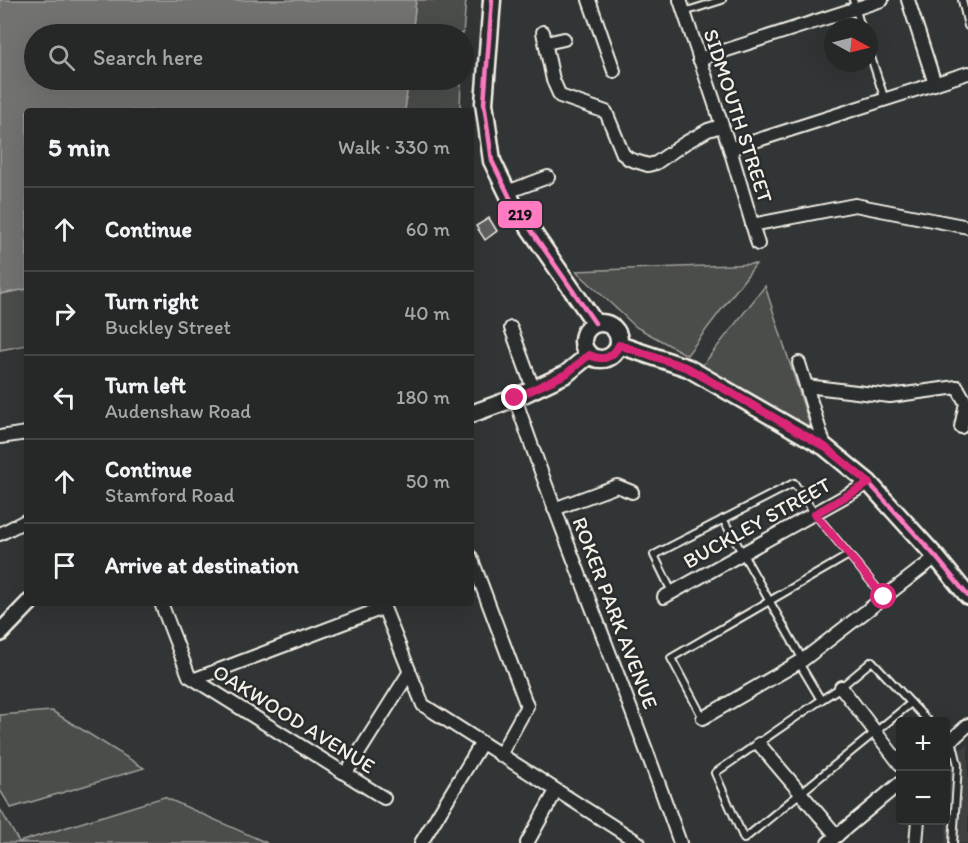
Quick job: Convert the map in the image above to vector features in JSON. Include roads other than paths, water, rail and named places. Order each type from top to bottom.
[{"type":"main road","points":[[492,0],[484,103],[492,161],[513,204],[595,323]]},
{"type":"main road","points":[[595,323],[606,323],[613,327],[619,336],[619,345],[615,353],[607,358],[599,359],[589,355],[583,346],[582,337],[588,327],[595,323]]},
{"type":"main road","points":[[619,345],[688,368],[825,447],[869,483],[968,596]]},
{"type":"main road","points":[[474,413],[515,398],[566,374],[589,355]]},
{"type":"main road","points":[[2,631],[26,606]]},
{"type":"street","points":[[589,0],[614,71]]},
{"type":"street","points":[[699,58],[854,4],[882,0]]},
{"type":"street","points":[[908,0],[935,84]]},
{"type":"street","name":"SIDMOUTH STREET","points":[[682,6],[730,149],[758,244]]},
{"type":"street","points":[[564,39],[544,37],[553,80],[560,96],[606,112],[623,154],[629,159],[648,165],[656,163],[685,143],[708,130],[721,126]]},
{"type":"street","points":[[730,149],[968,73]]},
{"type":"street","points":[[507,192],[548,177]]},
{"type":"street","points":[[752,225],[855,205],[968,227]]},
{"type":"street","points":[[510,328],[533,388]]},
{"type":"street","points":[[799,363],[825,447]]},
{"type":"street","points":[[806,386],[890,396],[957,387],[966,404],[961,427]]},
{"type":"street","name":"ROKER PARK AVENUE","points":[[515,398],[554,509],[644,740],[680,843]]},
{"type":"street","points":[[0,437],[24,433]]},
{"type":"street","name":"BUCKLEY STREET","points":[[668,595],[869,483]]},
{"type":"street","points":[[554,509],[617,486],[632,492]]},
{"type":"street","points":[[0,534],[24,522]]},
{"type":"street","points":[[703,718],[801,661],[936,557]]},
{"type":"street","points":[[474,565],[527,706],[500,755]]},
{"type":"street","name":"OAKWOOD AVENUE","points":[[162,606],[189,676],[384,798]]},
{"type":"street","points":[[195,680],[380,606]]},
{"type":"street","points":[[382,606],[423,705],[639,843]]},
{"type":"street","points":[[346,773],[409,673]]},
{"type":"street","points":[[841,687],[896,758]]},
{"type":"street","points":[[950,740],[968,725]]},
{"type":"street","points":[[421,843],[481,744]]},
{"type":"street","points":[[759,744],[832,839],[896,786]]},
{"type":"street","points":[[526,843],[556,791]]},
{"type":"street","points":[[916,843],[918,825]]},
{"type":"lane","points":[[682,6],[722,0]]},
{"type":"lane","points":[[962,0],[968,26]]},
{"type":"lane","points":[[876,72],[885,100]]},
{"type":"lane","points":[[668,595],[654,555],[794,483],[815,514],[884,597]]},
{"type":"lane","points":[[723,519],[770,600],[821,700]]},
{"type":"lane","points":[[703,718],[671,658],[849,555]]},
{"type":"lane","points":[[911,703],[744,838],[715,773],[841,687],[872,661],[924,717]]},
{"type":"lane","points":[[950,747],[958,765],[953,843]]}]
